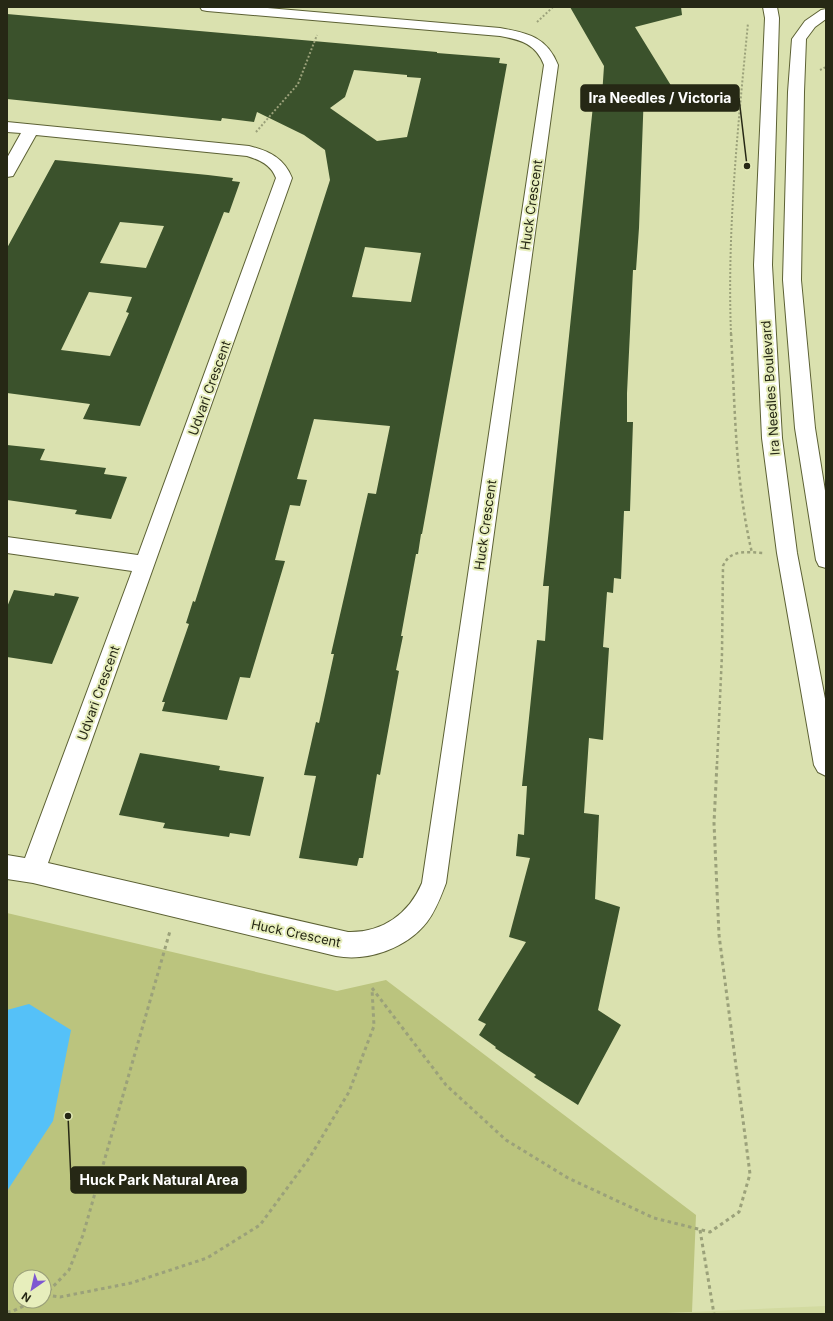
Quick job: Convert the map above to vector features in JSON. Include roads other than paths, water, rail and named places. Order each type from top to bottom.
[{"type":"street","name":"Huck Crescent","points":[[7,867],[33,871],[326,942],[351,945],[372,943],[388,937],[407,924],[423,906],[434,883],[551,65],[549,56],[536,43],[526,38],[500,32],[207,7]]},
{"type":"street","name":"Ira Needles Boulevard","points":[[770,7],[772,18],[762,265],[772,438],[787,553],[826,765]]},
{"type":"street","points":[[810,7],[826,8]]},
{"type":"street","points":[[826,13],[810,24],[799,39],[796,92],[792,280],[805,428],[826,560]]},
{"type":"street","name":"Udvari Crescent","points":[[7,127],[249,151],[274,161],[282,169],[284,178],[33,871]]},
{"type":"street","points":[[7,172],[31,130]]},
{"type":"street","points":[[7,545],[145,564]]},
{"type":"water","points":[[29,1004],[71,1030],[53,1121],[7,1191],[7,1010]]},
{"type":"place","name":"Ira Needles / Victoria","points":[[747,166]]},
{"type":"place","name":"Huck Park Natural Area","points":[[68,1116]]}]
